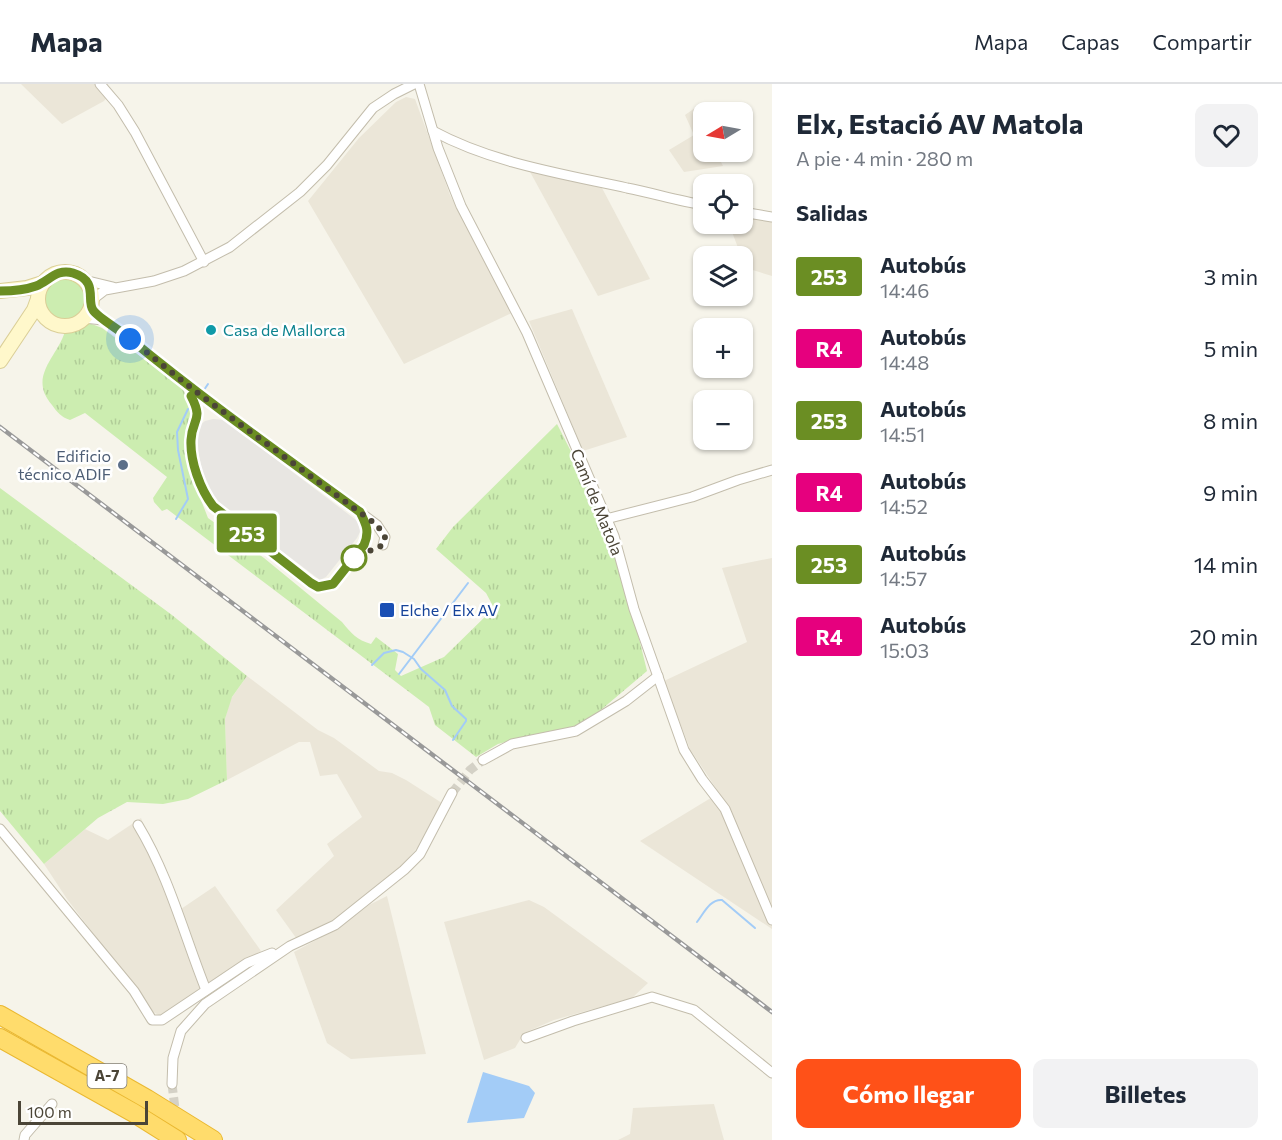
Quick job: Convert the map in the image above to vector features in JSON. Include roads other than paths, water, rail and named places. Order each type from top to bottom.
[{"type":"highway","name":"A-7","points":[[0,1015],[147,1099],[213,1140]]},
{"type":"highway","name":"A-7","points":[[0,1038],[134,1113],[177,1140]]},
{"type":"main road","points":[[0,361],[34,310],[39,292],[51,275],[72,273],[84,280],[88,286],[89,308],[79,322],[65,326],[51,323],[41,313],[38,299]]},
{"type":"main road","points":[[0,291],[27,288],[44,283]]},
{"type":"main road","points":[[0,297],[38,299]]},
{"type":"main road","points":[[19,334],[30,324],[46,318]]},
{"type":"street","points":[[100,84],[118,105],[135,132],[204,262]]},
{"type":"street","points":[[383,545],[385,537],[377,525],[89,308],[100,292],[167,278],[204,262],[230,247],[300,192],[327,165],[374,108],[394,94],[417,84]]},
{"type":"street","name":"Camí de Matola","points":[[417,84],[461,206],[527,333],[615,541],[634,609],[684,750],[725,810],[772,920]]},
{"type":"street","points":[[433,132],[449,140],[502,158],[573,177],[693,203]]},
{"type":"street","points":[[753,214],[772,217]]},
{"type":"street","points":[[84,280],[116,288]]},
{"type":"street","points":[[606,519],[692,497],[772,470]]},
{"type":"street","points":[[483,760],[512,744],[576,731],[626,701],[657,676]]},
{"type":"street","points":[[0,829],[134,991],[152,1020],[162,1020],[247,963],[291,946],[335,925],[404,870],[420,854],[452,793]]},
{"type":"street","points":[[138,825],[169,889],[189,949],[206,990]]},
{"type":"street","points":[[172,1084],[173,1058],[181,1031],[205,1004],[291,946]]},
{"type":"street","points":[[526,1038],[652,997],[694,1010],[772,1073]]},
{"type":"street","points":[[24,1140],[25,1135],[52,1104]]},
{"type":"water","points":[[483,1072],[529,1086],[535,1093],[524,1118],[467,1123]]},
{"type":"waterway","points":[[204,390],[208,384]]},
{"type":"waterway","points":[[176,519],[188,499],[178,450],[177,432],[188,409]]},
{"type":"waterway","points":[[399,674],[468,583]]},
{"type":"waterway","points":[[372,665],[384,653],[396,650],[414,659],[421,669],[445,690],[452,706],[466,719],[453,740]]},
{"type":"waterway","points":[[697,922],[711,904],[722,900],[755,928]]},
{"type":"tunnel","points":[[452,793],[470,770],[483,760]]},
{"type":"tunnel","points":[[172,1084],[176,1117]]},
{"type":"railway","points":[[0,427],[772,1012]]},
{"type":"place","name":"Casa de Mallorca","points":[[211,330]]},
{"type":"place","name":"Edificio técnico ADIF","points":[[123,465]]},
{"type":"place","name":"Elche / Elx AV","points":[[387,610]]}]
